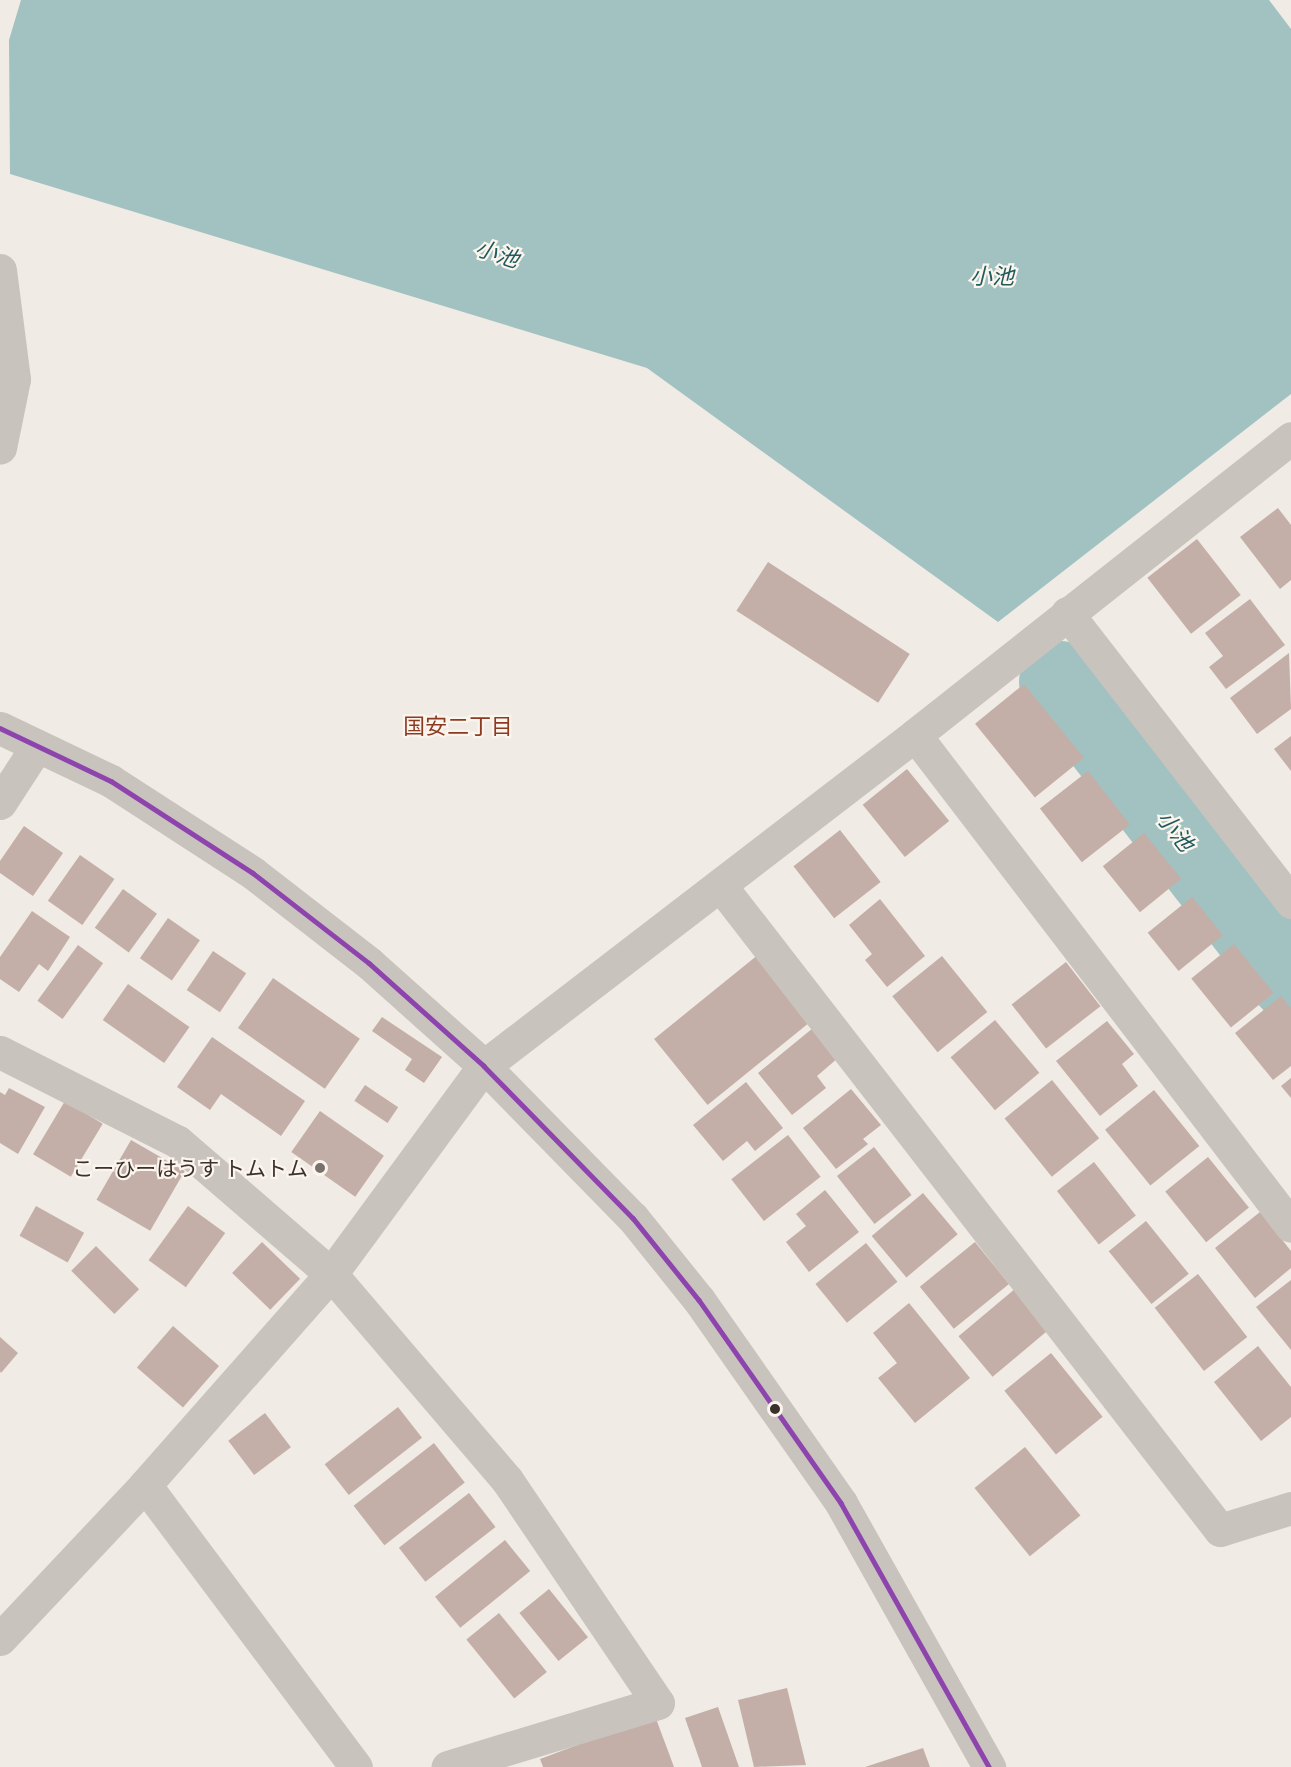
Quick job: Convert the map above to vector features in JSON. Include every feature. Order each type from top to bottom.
[{"type":"street","points":[[0,270],[14,379],[2,440]]},
{"type":"street","points":[[0,1639],[145,1485],[331,1274],[484,1066],[915,735],[1291,438]]},
{"type":"street","points":[[1067,613],[1291,902]]},
{"type":"street","points":[[0,728],[111,781],[253,873],[369,963],[484,1066],[633,1218],[761,1385],[841,1503],[989,1767]]},
{"type":"street","points":[[915,735],[1291,1226]]},
{"type":"street","points":[[0,803],[37,746]]},
{"type":"street","points":[[720,885],[1220,1530],[1291,1508]]},
{"type":"street","points":[[0,1052],[178,1142],[331,1274],[507,1480],[658,1702],[447,1767]]},
{"type":"street","points":[[145,1485],[356,1767]]},
{"type":"water","name":"小池","points":[[21,0],[1269,0],[1291,29],[1291,394],[998,622],[647,368],[10,174],[9,40]]},
{"type":"building","points":[[1278,508],[1291,525],[1291,580],[1280,589],[1240,537]]},
{"type":"building","points":[[1197,539],[1241,595],[1191,634],[1147,578]]},
{"type":"building","points":[[768,562],[910,654],[878,703],[736,611]]},
{"type":"building","points":[[1250,599],[1285,645],[1226,689],[1209,667],[1223,656],[1205,633]]},
{"type":"building","points":[[1289,653],[1291,709],[1257,734],[1230,698]]},
{"type":"building","points":[[1024,684],[1084,758],[1035,797],[975,724]]},
{"type":"building","points":[[1291,736],[1291,771],[1274,749]]},
{"type":"building","points":[[907,769],[949,821],[905,857],[863,805]]},
{"type":"building","points":[[1088,771],[1130,825],[1082,862],[1040,809]]},
{"type":"building","points":[[24,826],[63,853],[33,896],[0,873],[0,861]]},
{"type":"building","points":[[840,830],[881,882],[834,918],[794,866]]},
{"type":"building","points":[[1144,833],[1181,879],[1140,912],[1103,866]]},
{"type":"building","points":[[80,855],[114,879],[82,925],[48,901]]},
{"type":"building","points":[[123,889],[157,914],[129,953],[95,928]]},
{"type":"building","points":[[1192,897],[1223,935],[1179,971],[1148,933]]},
{"type":"building","points":[[880,899],[925,956],[887,987],[865,960],[872,954],[849,925]]},
{"type":"building","points":[[32,911],[70,937],[48,971],[39,964],[19,992],[0,979],[0,957]]},
{"type":"building","points":[[168,918],[200,940],[172,981],[140,958]]},
{"type":"building","points":[[1234,944],[1274,993],[1231,1028],[1191,979]]},
{"type":"building","points":[[78,945],[103,963],[63,1019],[37,1001]]},
{"type":"building","points":[[213,951],[246,973],[220,1012],[187,990]]},
{"type":"building","points":[[759,954],[812,1020],[708,1105],[654,1039]]},
{"type":"building","points":[[942,956],[987,1012],[938,1052],[892,996]]},
{"type":"building","points":[[1066,962],[1100,1006],[1046,1049],[1012,1004]]},
{"type":"building","points":[[273,978],[360,1039],[325,1089],[238,1028]]},
{"type":"building","points":[[128,984],[189,1027],[164,1063],[103,1020]]},
{"type":"building","points":[[1281,996],[1291,1008],[1291,1066],[1273,1080],[1235,1033]]},
{"type":"building","points":[[382,1017],[442,1057],[424,1083],[405,1070],[412,1059],[372,1031]]},
{"type":"building","points":[[995,1020],[1039,1073],[995,1110],[951,1057]]},
{"type":"building","points":[[1107,1021],[1134,1054],[1122,1064],[1138,1086],[1100,1116],[1056,1061]]},
{"type":"building","points":[[813,1028],[838,1058],[817,1076],[826,1088],[792,1115],[758,1073]]},
{"type":"building","points":[[212,1037],[305,1101],[281,1136],[221,1094],[210,1110],[177,1087]]},
{"type":"building","points":[[1291,1078],[1291,1098],[1281,1086]]},
{"type":"building","points":[[1052,1080],[1099,1138],[1052,1177],[1005,1118]]},
{"type":"building","points":[[746,1082],[783,1128],[755,1151],[747,1141],[723,1161],[693,1125]]},
{"type":"building","points":[[365,1085],[398,1107],[388,1123],[354,1101]]},
{"type":"building","points":[[9,1088],[45,1107],[18,1154],[0,1143],[0,1092],[5,1095]]},
{"type":"building","points":[[851,1089],[881,1125],[863,1139],[868,1144],[836,1169],[803,1128]]},
{"type":"building","points":[[1154,1090],[1199,1146],[1150,1186],[1105,1130]]},
{"type":"building","points":[[65,1101],[103,1124],[71,1177],[33,1154]]},
{"type":"building","points":[[320,1111],[384,1156],[355,1197],[291,1152]]},
{"type":"building","points":[[788,1135],[821,1177],[764,1221],[731,1179]]},
{"type":"building","points":[[131,1140],[185,1171],[150,1231],[96,1200]]},
{"type":"building","points":[[874,1147],[912,1195],[875,1224],[837,1176]]},
{"type":"building","points":[[1208,1157],[1249,1208],[1206,1242],[1165,1192]]},
{"type":"building","points":[[1094,1162],[1136,1216],[1099,1245],[1057,1191]]},
{"type":"building","points":[[825,1190],[859,1232],[809,1272],[786,1242],[806,1226],[796,1214]]},
{"type":"building","points":[[923,1193],[958,1234],[906,1277],[872,1236]]},
{"type":"building","points":[[36,1206],[84,1233],[68,1262],[20,1236]]},
{"type":"building","points":[[188,1206],[225,1233],[186,1287],[149,1260]]},
{"type":"building","points":[[1260,1212],[1291,1251],[1291,1268],[1255,1298],[1215,1248]]},
{"type":"building","points":[[1146,1221],[1189,1274],[1151,1304],[1109,1251]]},
{"type":"building","points":[[262,1242],[300,1279],[270,1310],[232,1273]]},
{"type":"building","points":[[975,1242],[1009,1284],[954,1329],[920,1287]]},
{"type":"building","points":[[866,1243],[897,1282],[847,1323],[815,1284]]},
{"type":"building","points":[[96,1246],[139,1289],[114,1314],[71,1271]]},
{"type":"building","points":[[1198,1274],[1247,1337],[1204,1371],[1155,1308]]},
{"type":"building","points":[[1291,1280],[1291,1350],[1256,1307]]},
{"type":"building","points":[[1016,1288],[1050,1329],[993,1377],[959,1336]]},
{"type":"building","points":[[909,1303],[970,1378],[915,1423],[878,1378],[897,1363],[873,1333]]},
{"type":"building","points":[[173,1326],[219,1366],[183,1408],[137,1368]]},
{"type":"building","points":[[0,1337],[18,1353],[1,1373],[0,1371]]},
{"type":"building","points":[[1258,1346],[1291,1387],[1291,1417],[1261,1441],[1214,1382]]},
{"type":"building","points":[[1051,1353],[1103,1417],[1056,1454],[1004,1391]]},
{"type":"building","points":[[398,1407],[422,1438],[349,1495],[325,1464]]},
{"type":"building","points":[[265,1413],[291,1447],[254,1475],[228,1441]]},
{"type":"building","points":[[434,1443],[465,1482],[384,1545],[354,1506]]},
{"type":"building","points":[[1025,1447],[1080,1515],[1030,1556],[974,1488]]},
{"type":"building","points":[[469,1493],[495,1527],[425,1582],[399,1548]]},
{"type":"building","points":[[505,1540],[530,1571],[460,1628],[435,1597]]},
{"type":"building","points":[[549,1589],[588,1637],[558,1661],[519,1613]]},
{"type":"building","points":[[499,1613],[547,1672],[514,1698],[466,1639]]},
{"type":"building","points":[[787,1688],[806,1765],[754,1767],[738,1700]]},
{"type":"building","points":[[718,1707],[739,1767],[702,1767],[685,1718]]},
{"type":"building","points":[[655,1716],[674,1767],[543,1767],[540,1759]]},
{"type":"building","points":[[923,1748],[930,1767],[865,1767]]},
{"type":"waterway","name":"小池","points":[[1060,682],[1291,980]]},
{"type":"transit line","points":[[0,728],[111,781],[253,873],[369,963],[484,1066],[633,1218],[699,1300],[841,1503],[989,1767]]},
{"type":"place","name":"こーひーはうす トムトム","points":[[320,1168]]},
{"type":"district","name":"国安二丁目","points":[[458,727]]}]
